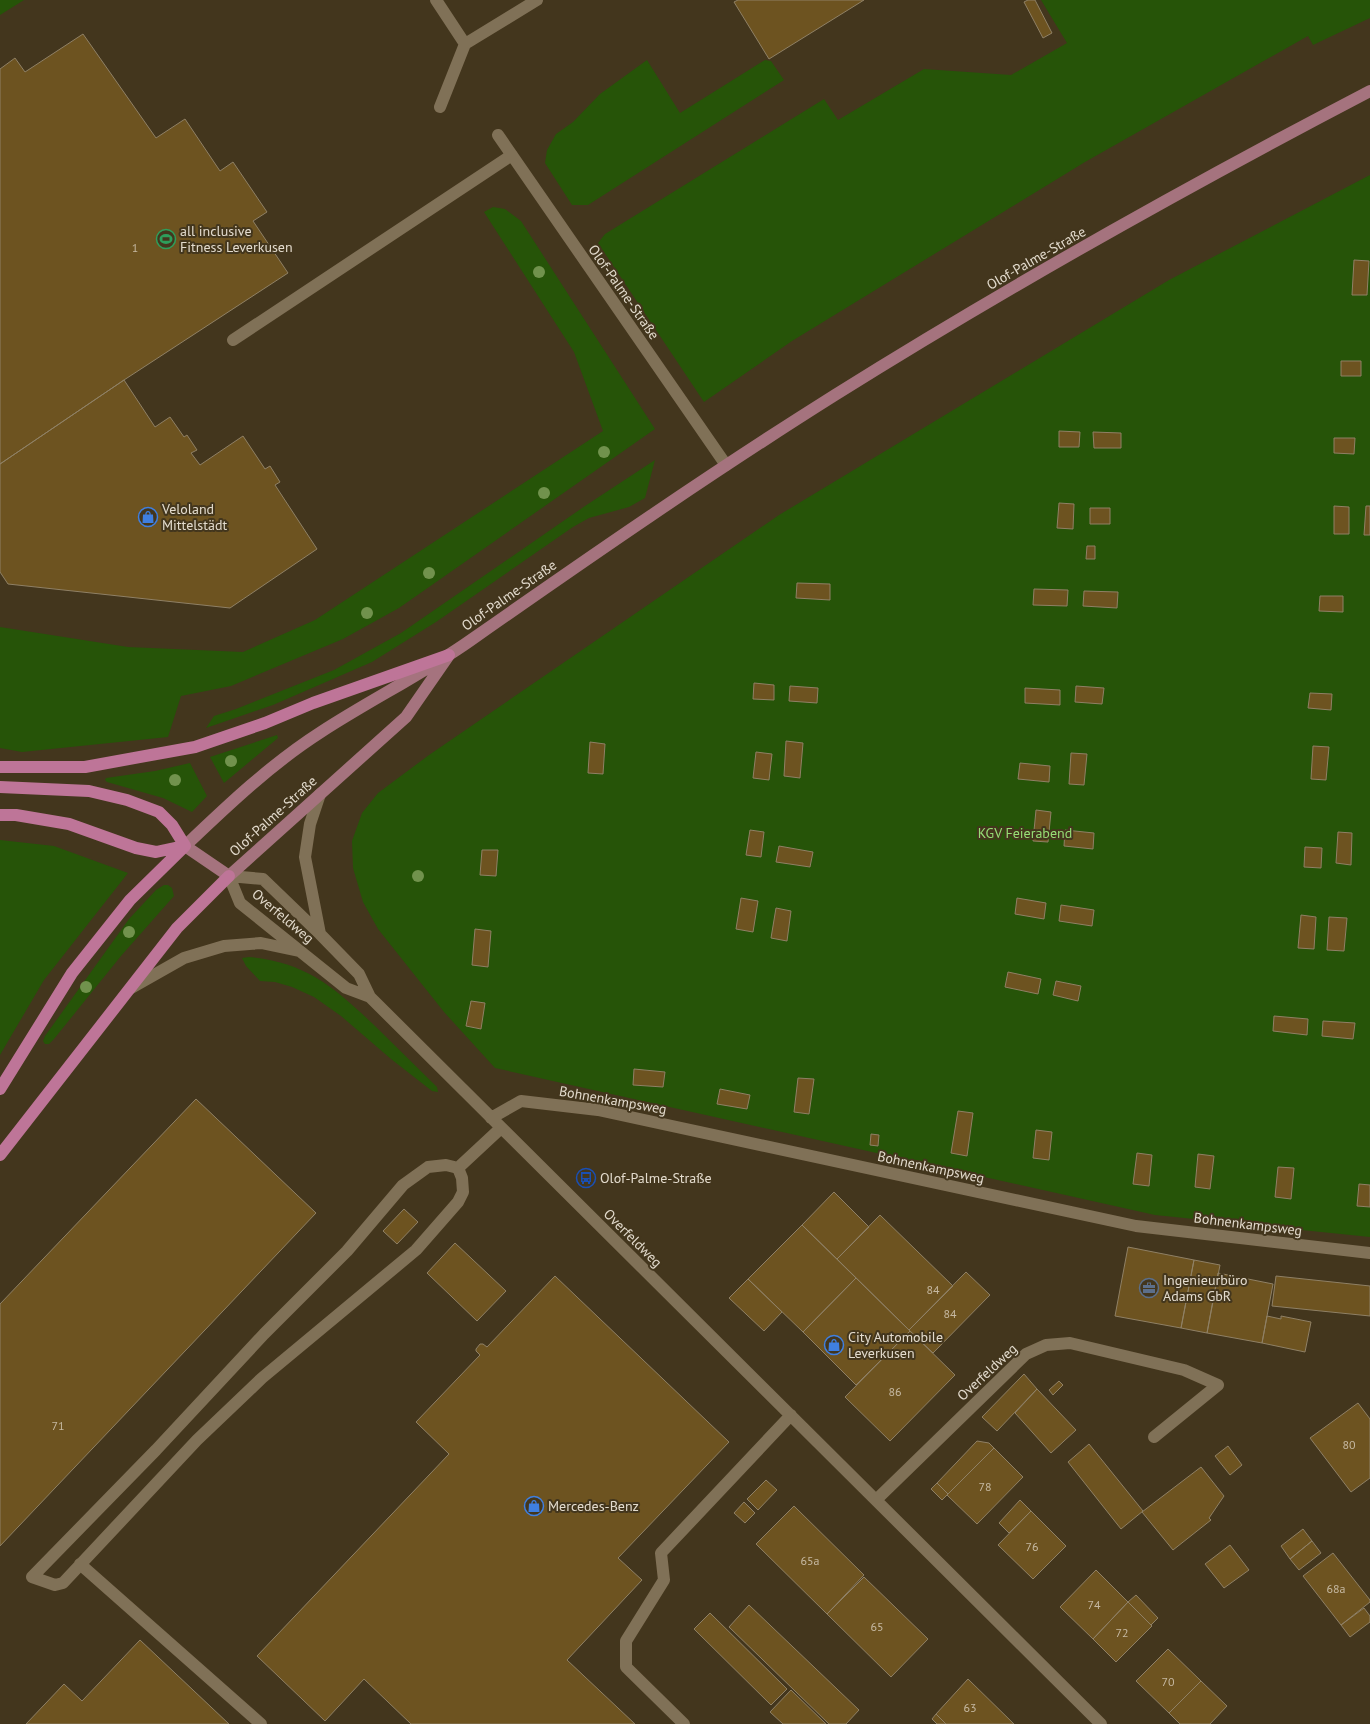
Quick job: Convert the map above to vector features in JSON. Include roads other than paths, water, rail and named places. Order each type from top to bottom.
[{"type":"highway","points":[[0,767],[85,767],[195,747],[265,723],[313,703],[449,655]]},
{"type":"highway","points":[[0,787],[90,791],[127,800],[159,812],[172,825],[185,846]]},
{"type":"highway","points":[[0,815],[16,815],[69,824],[136,848],[156,852],[185,846]]},
{"type":"highway","points":[[0,1089],[72,973],[130,900],[185,846]]},
{"type":"highway","points":[[0,1155],[177,928],[229,876]]},
{"type":"main road","name":"Olof-Palme-Straße","points":[[185,846],[241,792],[318,734],[449,655],[613,540],[836,394],[1030,278],[1239,160],[1370,91]]},
{"type":"main road","name":"Olof-Palme-Straße","points":[[229,876],[406,717],[449,655]]},
{"type":"main road","points":[[185,846],[229,876]]},
{"type":"street","points":[[436,0],[465,44]]},
{"type":"street","points":[[440,107],[465,44],[537,0]]},
{"type":"street","name":"Olof-Palme-Straße","points":[[498,135],[726,465]]},
{"type":"street","points":[[233,340],[512,155]]},
{"type":"street","points":[[320,794],[310,824],[305,857],[320,934]]},
{"type":"street","name":"Overfeldweg","points":[[370,997],[346,988],[240,903],[229,876],[263,879],[320,934],[359,974],[370,997],[1101,1724]]},
{"type":"street","points":[[131,988],[184,958],[224,946],[261,943],[302,952]]},
{"type":"street","name":"Bohnenkampsweg","points":[[491,1118],[521,1101],[598,1110],[1136,1226],[1370,1253]]},
{"type":"street","points":[[458,1168],[501,1128]]},
{"type":"street","points":[[446,1165],[458,1168],[463,1192],[458,1202],[416,1250],[262,1378],[197,1440],[63,1583],[55,1585],[32,1577],[156,1450],[264,1334],[347,1251],[403,1185],[428,1167],[446,1165]]},
{"type":"street","name":"Overfeldweg","points":[[876,1500],[1026,1354],[1046,1345],[1070,1343],[1088,1347],[1184,1370],[1218,1385],[1154,1438]]},
{"type":"street","points":[[684,1724],[626,1667],[626,1641],[664,1580],[661,1553],[791,1415]]},
{"type":"street","points":[[80,1564],[261,1724]]},
{"type":"place","name":"all inclusive Fitness Leverkusen","points":[[166,239]]},
{"type":"place","name":"Veloland Mittelstädt","points":[[148,517]]},
{"type":"place","name":"Olof-Palme-Straße","points":[[586,1178]]},
{"type":"place","name":"Ingenieurbüro Adams GbR","points":[[1149,1288]]},
{"type":"place","name":"City Automobile Leverkusen","points":[[834,1345]]},
{"type":"place","name":"Mercedes-Benz","points":[[534,1506]]},
{"type":"park label","name":"KGV Feierabend","points":[[1025,833]]}]
